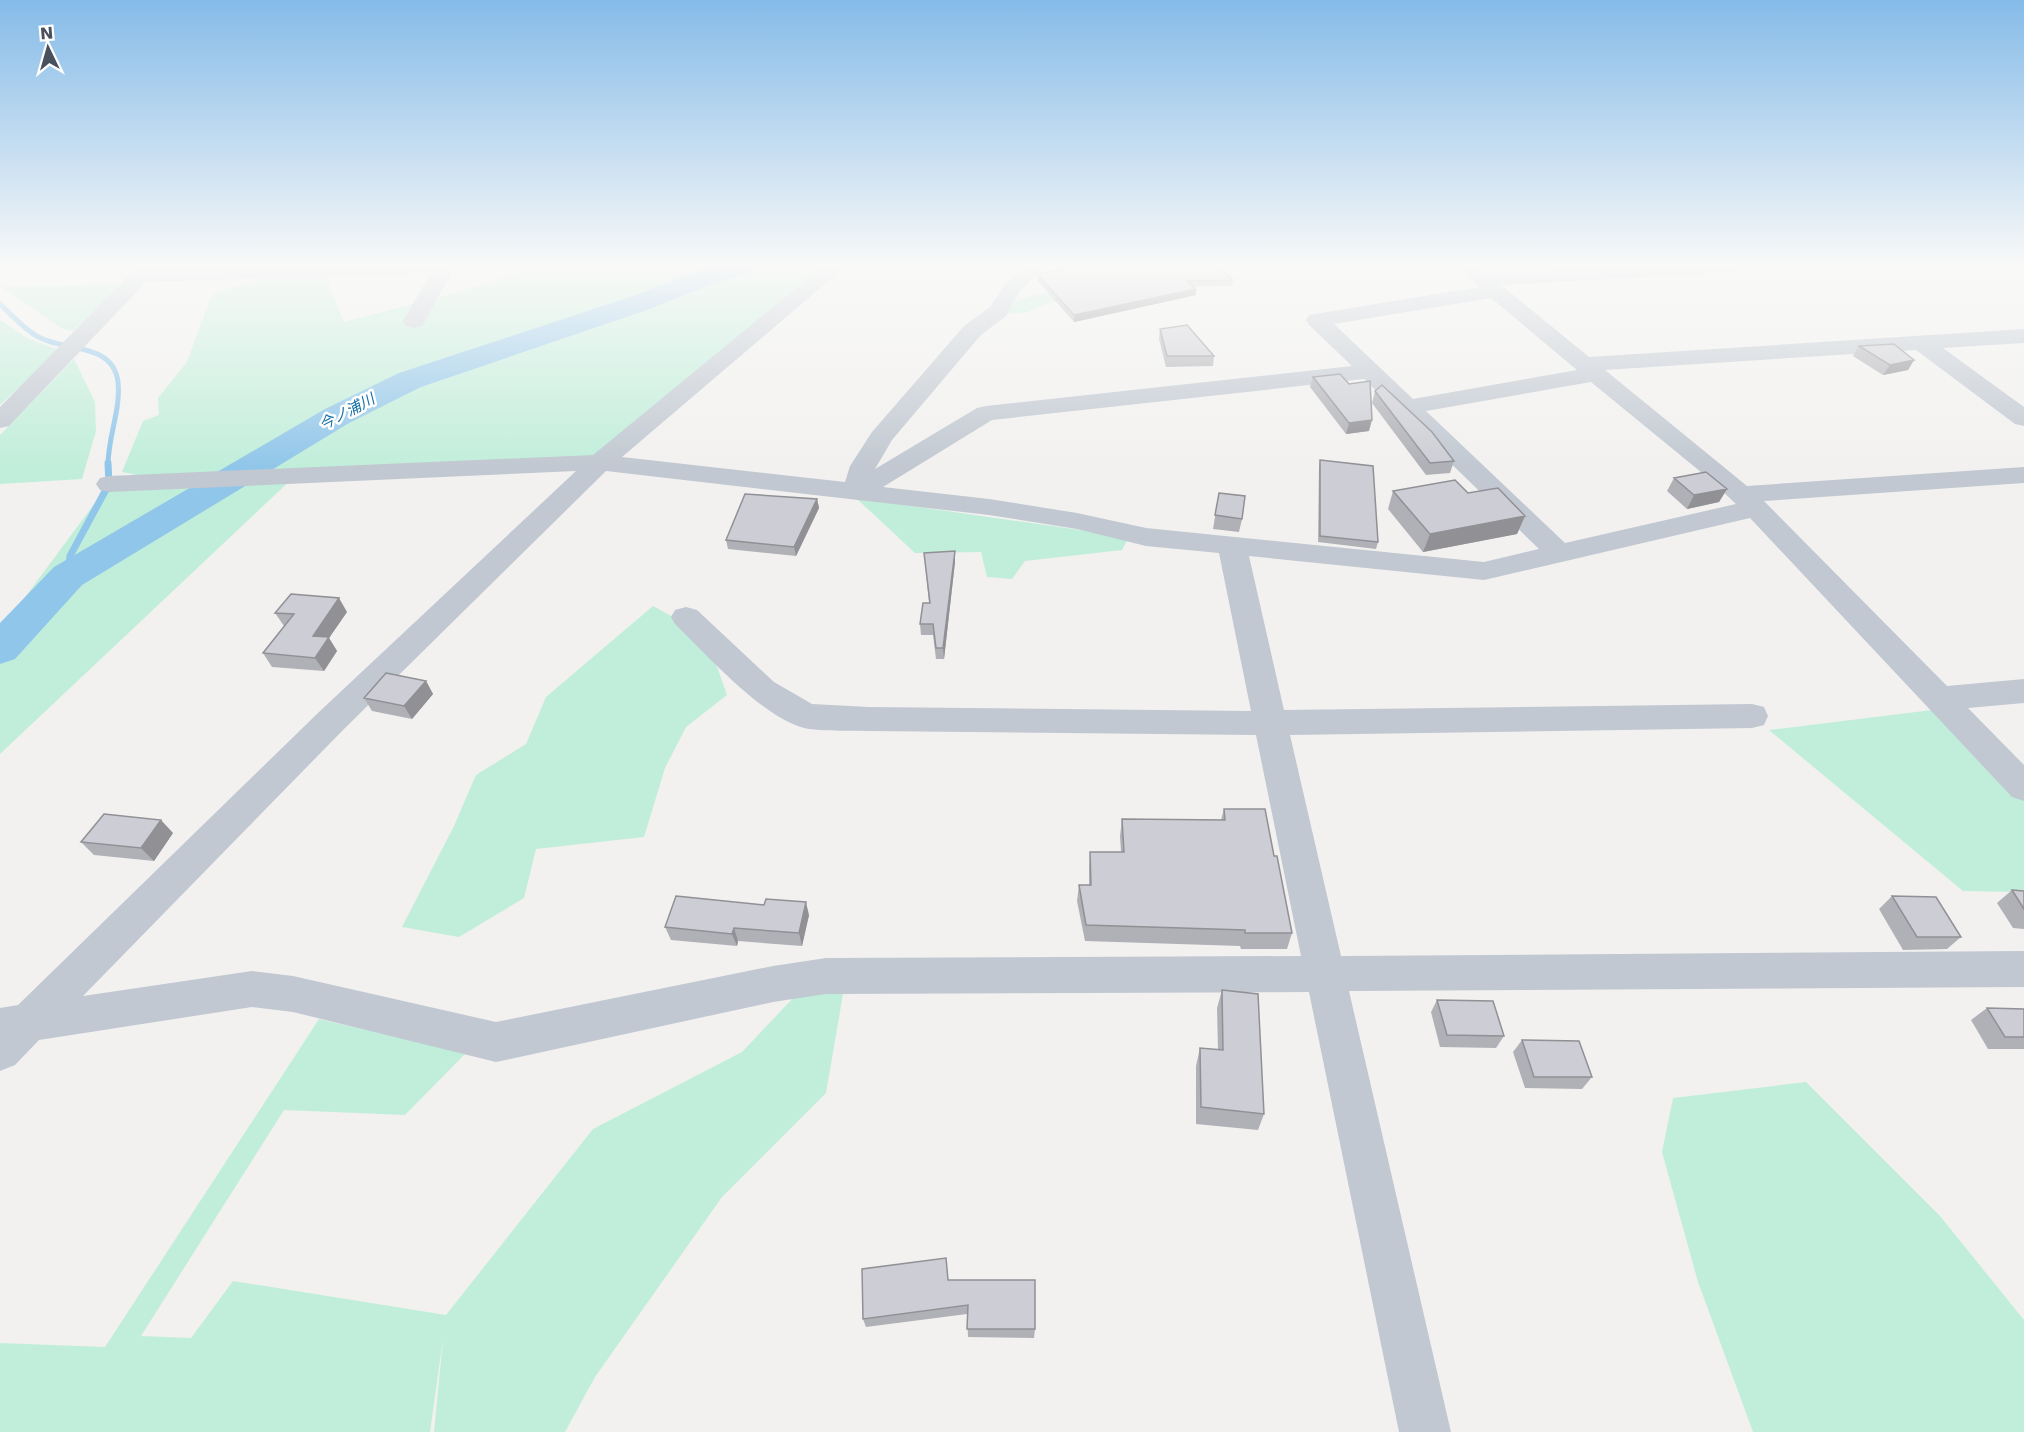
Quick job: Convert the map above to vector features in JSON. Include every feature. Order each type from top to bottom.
[{"type":"street","points":[[0,421],[85,333]]},
{"type":"street","points":[[0,1051],[14,1025],[600,462],[754,333]]},
{"type":"street","points":[[856,492],[863,466],[882,437],[971,333]]},
{"type":"street","points":[[1331,333],[1560,554]]},
{"type":"street","points":[[1547,333],[1674,436],[1748,501],[2024,787]]},
{"type":"street","points":[[1408,407],[1590,369],[2024,336]]},
{"type":"street","points":[[1922,343],[2024,418]]},
{"type":"street","points":[[856,492],[986,412],[1371,371]]},
{"type":"street","points":[[109,484],[600,462],[989,507],[1077,521],[1146,537],[1484,571],[1560,554],[1748,501],[2024,475]]},
{"type":"street","points":[[1232,546],[1425,1432]]},
{"type":"street","points":[[686,617],[763,690],[806,716],[869,719],[1270,723],[1752,716]]},
{"type":"street","points":[[1939,699],[2024,691]]},
{"type":"street","points":[[14,1025],[252,989],[293,994],[496,1042],[826,975],[2024,969]]},
{"type":"green space","points":[[0,333],[19,333],[59,350],[0,405]]},
{"type":"green space","points":[[198,333],[749,333],[600,462],[295,476],[0,754],[0,631],[109,484],[167,481],[122,472],[143,421],[159,415],[158,398],[187,362]]},
{"type":"green space","points":[[74,359],[95,402],[96,431],[82,479],[0,484],[0,435]]},
{"type":"green space","points":[[856,498],[1129,537],[1122,550],[1025,561],[1012,579],[987,577],[981,552],[915,553]]},
{"type":"green space","points":[[653,606],[706,635],[727,695],[686,727],[665,768],[644,837],[536,849],[524,898],[459,937],[402,927],[454,826],[476,775],[526,744],[546,697]]},
{"type":"green space","points":[[1940,709],[2024,787],[2024,892],[1963,891],[1769,730]]},
{"type":"green space","points":[[844,988],[826,1093],[722,1197],[595,1377],[565,1432],[434,1432],[443,1339],[430,1432],[0,1432],[0,1343],[105,1347],[319,1019],[466,1053],[405,1115],[284,1110],[141,1336],[191,1338],[233,1281],[446,1315],[593,1129],[742,1052],[795,996]]},
{"type":"green space","points":[[1806,1082],[1940,1216],[2024,1320],[2024,1432],[1753,1432],[1698,1282],[1662,1152],[1673,1098]]},
{"type":"building","points":[[1161,333],[1194,333],[1214,356],[1167,356]]},
{"type":"building","points":[[1894,344],[1914,360],[1890,365],[1859,346]]},
{"type":"building","points":[[1340,374],[1349,384],[1370,381],[1372,420],[1349,423],[1313,377]]},
{"type":"building","points":[[1382,385],[1432,432],[1454,461],[1430,463],[1375,391]]},
{"type":"building","points":[[1320,460],[1373,466],[1378,542],[1320,536]]},
{"type":"building","points":[[1706,472],[1727,489],[1694,495],[1674,478]]},
{"type":"building","points":[[1455,480],[1468,493],[1498,488],[1525,516],[1430,534],[1393,491]]},
{"type":"building","points":[[1219,493],[1245,496],[1242,519],[1215,515]]},
{"type":"building","points":[[745,494],[817,499],[794,547],[726,540]]},
{"type":"building","points":[[955,551],[943,648],[936,648],[933,624],[920,624],[923,603],[930,603],[924,553]]},
{"type":"building","points":[[291,594],[339,598],[313,636],[329,637],[315,658],[263,653],[294,614],[275,613]]},
{"type":"building","points":[[386,673],[426,681],[404,706],[364,698]]},
{"type":"building","points":[[1224,809],[1265,809],[1292,933],[1245,933],[1245,930],[1086,925],[1079,885],[1091,885],[1090,852],[1124,852],[1122,819],[1225,820]]},
{"type":"building","points":[[104,814],[161,820],[141,848],[81,842]]},
{"type":"building","points":[[2012,890],[2024,891],[2024,909]]},
{"type":"building","points":[[676,896],[764,905],[766,899],[806,902],[799,933],[734,928],[732,934],[665,927]]},
{"type":"building","points":[[1892,896],[1936,897],[1961,937],[1917,937]]},
{"type":"building","points":[[1222,990],[1258,994],[1264,1114],[1201,1107],[1200,1048],[1223,1050]]},
{"type":"building","points":[[1437,1000],[1493,1001],[1504,1036],[1447,1035]]},
{"type":"building","points":[[1987,1008],[2024,1009],[2024,1037],[2005,1037]]},
{"type":"building","points":[[1522,1040],[1579,1041],[1592,1077],[1534,1077]]},
{"type":"building","points":[[946,1258],[948,1280],[1035,1280],[1035,1329],[967,1329],[968,1305],[863,1319],[862,1269]]},
{"type":"waterway","points":[[32,333],[58,344],[96,354],[107,360],[114,369],[118,392],[108,464]]},
{"type":"waterway","name":"今ノ浦川","points":[[0,649],[68,576],[337,416],[410,380],[551,333]]},
{"type":"waterway","points":[[68,576],[70,556],[109,484],[108,464]]}]
